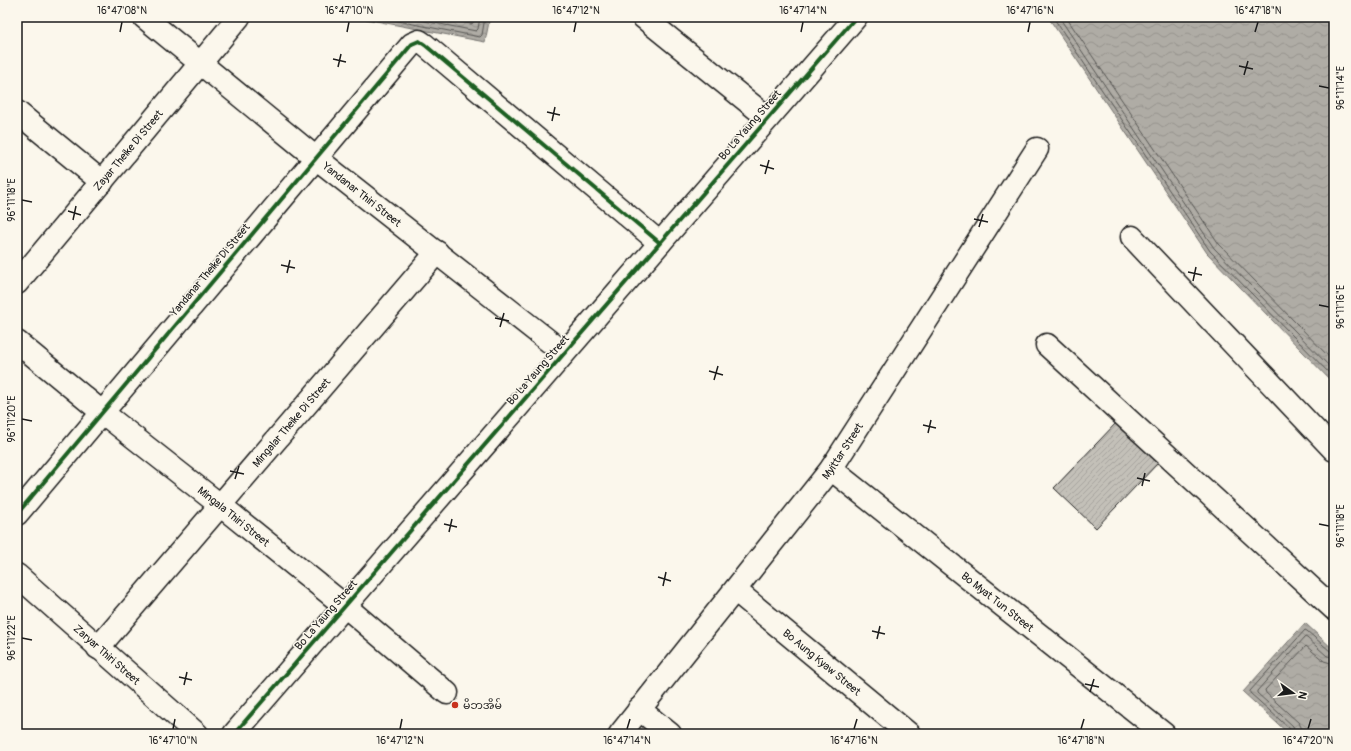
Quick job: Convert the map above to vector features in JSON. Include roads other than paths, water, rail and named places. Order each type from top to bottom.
[{"type":"street","name":"Yandanar Thiri Street","points":[[144,17],[316,158],[564,353]]},
{"type":"street","name":"Zayar Theike Di Street","points":[[17,283],[239,17]]},
{"type":"street","points":[[643,17],[768,118]]},
{"type":"street","name":"Bo La Yaung Street","points":[[234,734],[856,17]]},
{"type":"street","name":"Yandanar Theike Di Street","points":[[17,514],[412,44],[419,41],[425,44],[660,243]]},
{"type":"street","points":[[17,112],[102,182]]},
{"type":"street","name":"Myittar Street","points":[[620,734],[831,469],[1037,149]]},
{"type":"street","points":[[1132,237],[1334,450]]},
{"type":"street","name":"Mingalar Theike Di Street","points":[[98,648],[437,252]]},
{"type":"street","name":"Mingala Thiri Street","points":[[17,342],[102,413],[220,504],[345,606],[447,693]]},
{"type":"street","points":[[1047,345],[1334,609]]},
{"type":"street","name":"Bo Myat Tun Street","points":[[831,469],[1164,734]]},
{"type":"street","name":"Zaryar Thiri Street","points":[[17,575],[197,734]]},
{"type":"street","name":"Bo Aung Kyaw Street","points":[[735,590],[909,734]]},
{"type":"street","points":[[639,709],[670,734]]},
{"type":"water","points":[[355,17],[490,17],[485,42]]},
{"type":"water","points":[[1048,17],[1334,17],[1334,384],[1207,253]]},
{"type":"water","points":[[1305,623],[1334,650],[1334,734],[1289,734],[1243,692]]},
{"type":"place","name":"မိဘအိမ်","points":[[455,705]]}]
